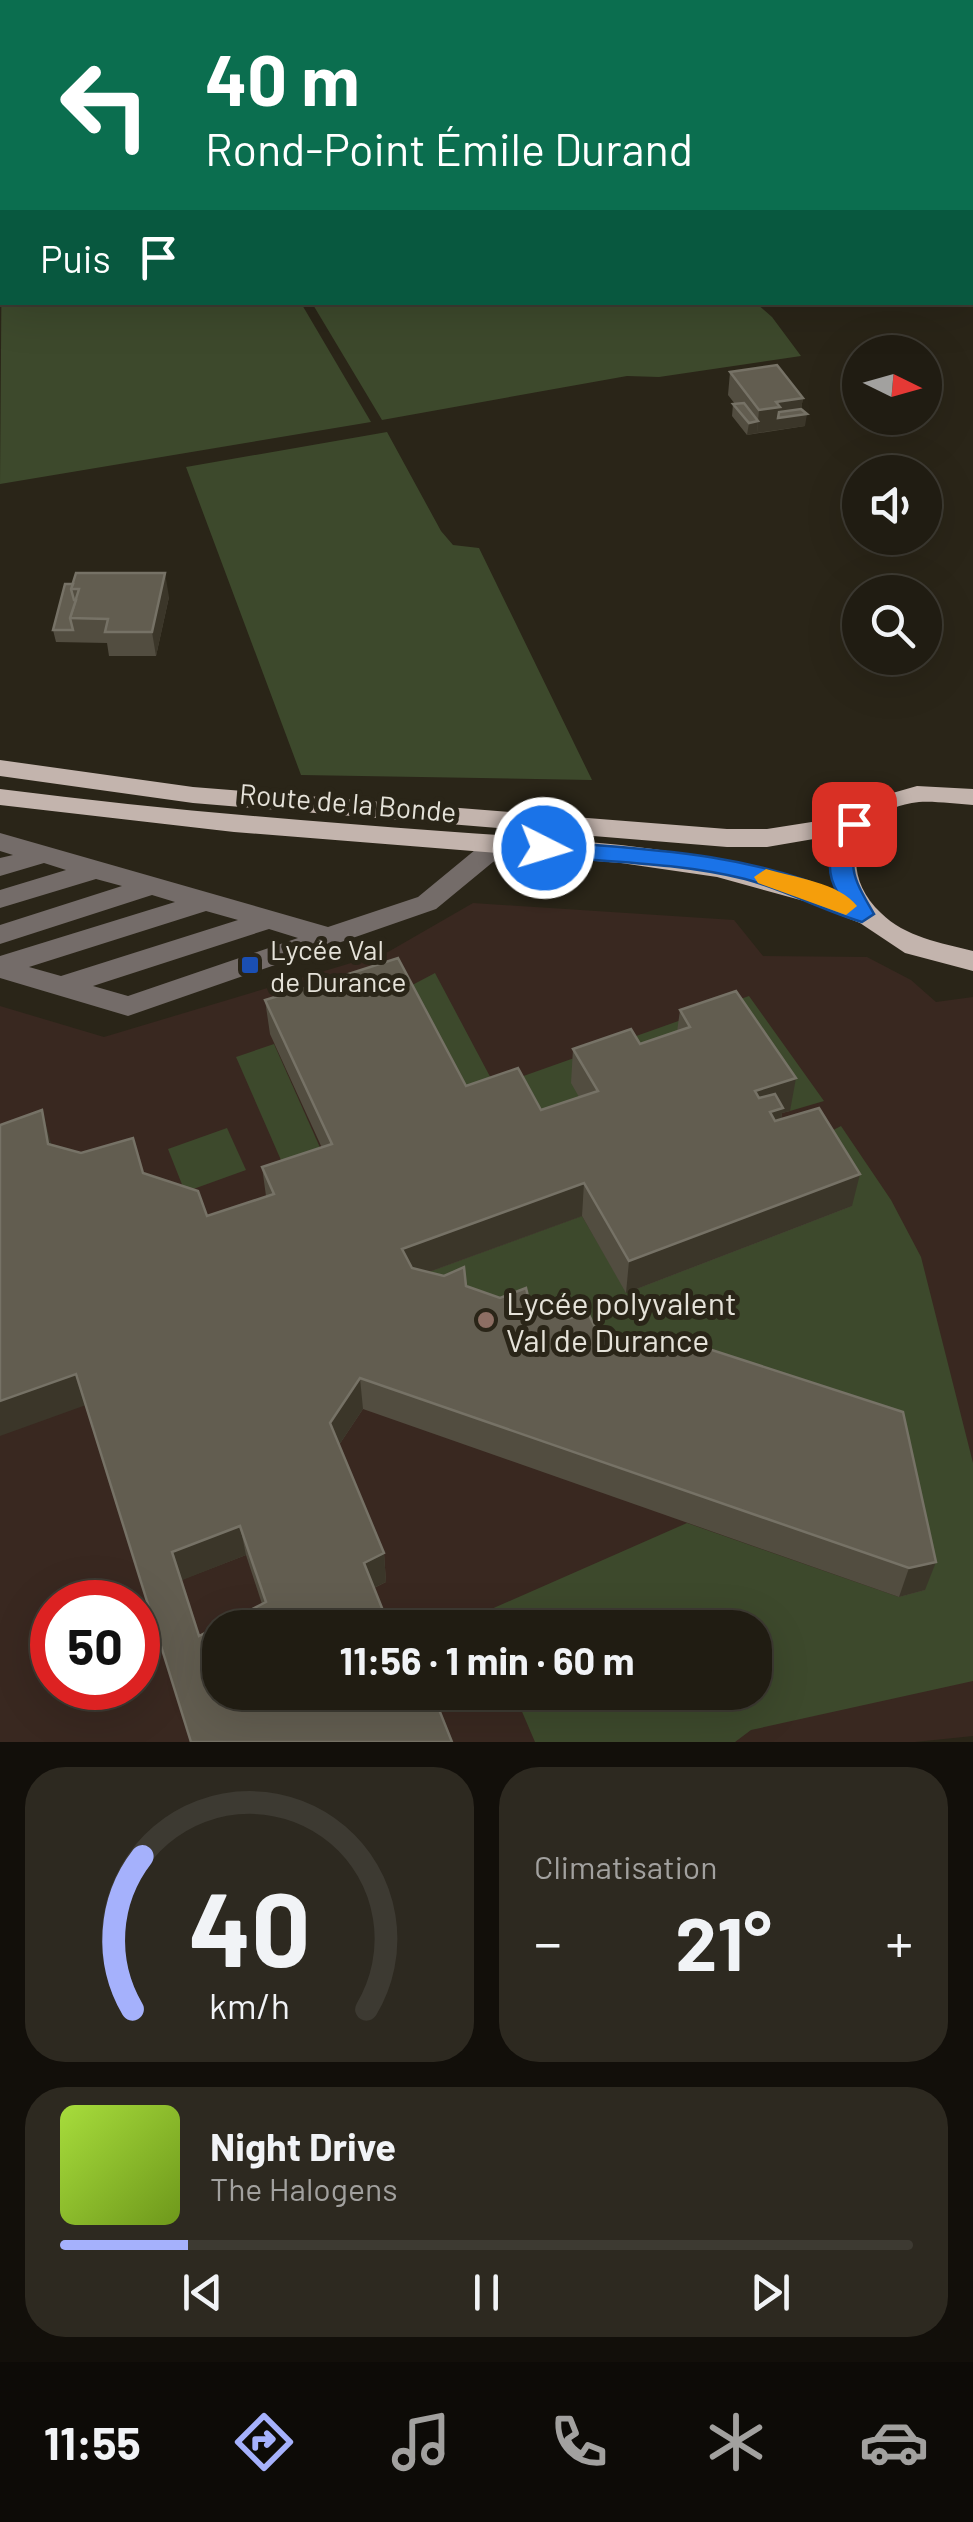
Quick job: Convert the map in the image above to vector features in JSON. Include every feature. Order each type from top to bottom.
[{"type":"main road","name":"Route de la Bonde","points":[[0,768],[193,795],[727,838],[767,838],[854,824]]},
{"type":"main road","points":[[862,914],[843,883],[840,852],[854,824],[878,806],[912,795],[950,793],[973,797]]},
{"type":"main road","name":"Route de la Bonde","points":[[0,797],[192,820],[688,860],[808,890],[862,914],[908,945],[942,957],[973,961]]},
{"type":"street","points":[[0,842],[328,937]]},
{"type":"street","points":[[0,967],[128,1006],[427,903],[484,856],[508,846]]},
{"type":"street","points":[[0,868],[44,854]]},
{"type":"street","points":[[0,899],[98,870]]},
{"type":"street","points":[[0,935],[153,886]]},
{"type":"street","points":[[0,967],[206,902]]},
{"type":"street","points":[[60,986],[268,920]]},
{"type":"shaded area","name":"Lycée polyvalent Val de Durance","points":[[473,903],[734,920],[763,956],[867,957],[911,980],[936,1002],[973,997],[973,1736],[915,1742],[0,1742],[0,1006],[104,1037],[388,952]]},
{"type":"green space","points":[[1,305],[302,305],[371,422],[0,484]]},
{"type":"green space","points":[[313,305],[758,305],[801,356],[659,377],[627,376],[382,420]]},
{"type":"green space","points":[[387,432],[441,531],[453,545],[479,548],[592,780],[301,775],[186,467]]},
{"type":"green space","points":[[435,973],[495,1086],[749,996],[824,1101],[790,1111],[572,1082],[595,1124],[466,1119],[399,992]]},
{"type":"green space","points":[[274,1044],[322,1152],[284,1167],[236,1057]]},
{"type":"green space","points":[[841,1126],[891,1200],[921,1257],[973,1463],[973,1681],[751,1730],[735,1742],[535,1742],[521,1710],[772,1710],[772,1610],[489,1610],[687,1523],[899,1597],[404,1281],[582,1216],[627,1293],[812,1141]]},
{"type":"green space","points":[[227,1128],[246,1170],[185,1192],[168,1149]]},
{"type":"building","points":[[777,365],[803,398],[776,402],[780,407],[759,410],[730,372]]},
{"type":"building","points":[[744,403],[758,421],[749,423],[733,404]]},
{"type":"building","points":[[801,409],[807,414],[778,418],[779,412]]},
{"type":"building","points":[[76,573],[165,573],[152,632],[105,632],[108,619],[70,618],[79,589],[71,589]]},
{"type":"building","points":[[65,584],[73,584],[76,600],[70,618],[73,630],[53,630]]},
{"type":"building","points":[[398,958],[466,1086],[518,1068],[541,1110],[598,1091],[573,1049],[631,1029],[640,1044],[690,1027],[680,1010],[736,991],[796,1078],[755,1091],[759,1098],[775,1094],[783,1108],[770,1112],[775,1121],[819,1108],[860,1174],[629,1261],[584,1183],[402,1249],[412,1268],[444,1276],[464,1267],[466,1286],[500,1298],[526,1288],[531,1309],[567,1319],[588,1313],[595,1327],[673,1352],[678,1339],[903,1412],[936,1562],[909,1568],[360,1378],[330,1423],[384,1553],[364,1563],[383,1610],[250,1610],[266,1602],[240,1526],[172,1552],[199,1636],[202,1634],[202,1710],[439,1710],[452,1742],[191,1742],[160,1643],[160,1580],[140,1580],[76,1374],[0,1401],[0,1125],[42,1110],[48,1144],[81,1153],[133,1138],[143,1173],[198,1191],[207,1216],[274,1194],[262,1167],[332,1144],[265,1000],[324,982],[328,992],[341,988],[336,978]]},
{"type":"slow traffic","points":[[766,877],[846,906]]},
{"type":"place","name":"Lycée Val de Durance","points":[[250,965]]},
{"type":"place","name":"Lycée polyvalent Val de Durance","points":[[486,1320]]},
{"type":"route","points":[[544,848],[688,860],[744,871],[808,890],[862,914],[843,883],[840,852],[854,824]]}]
